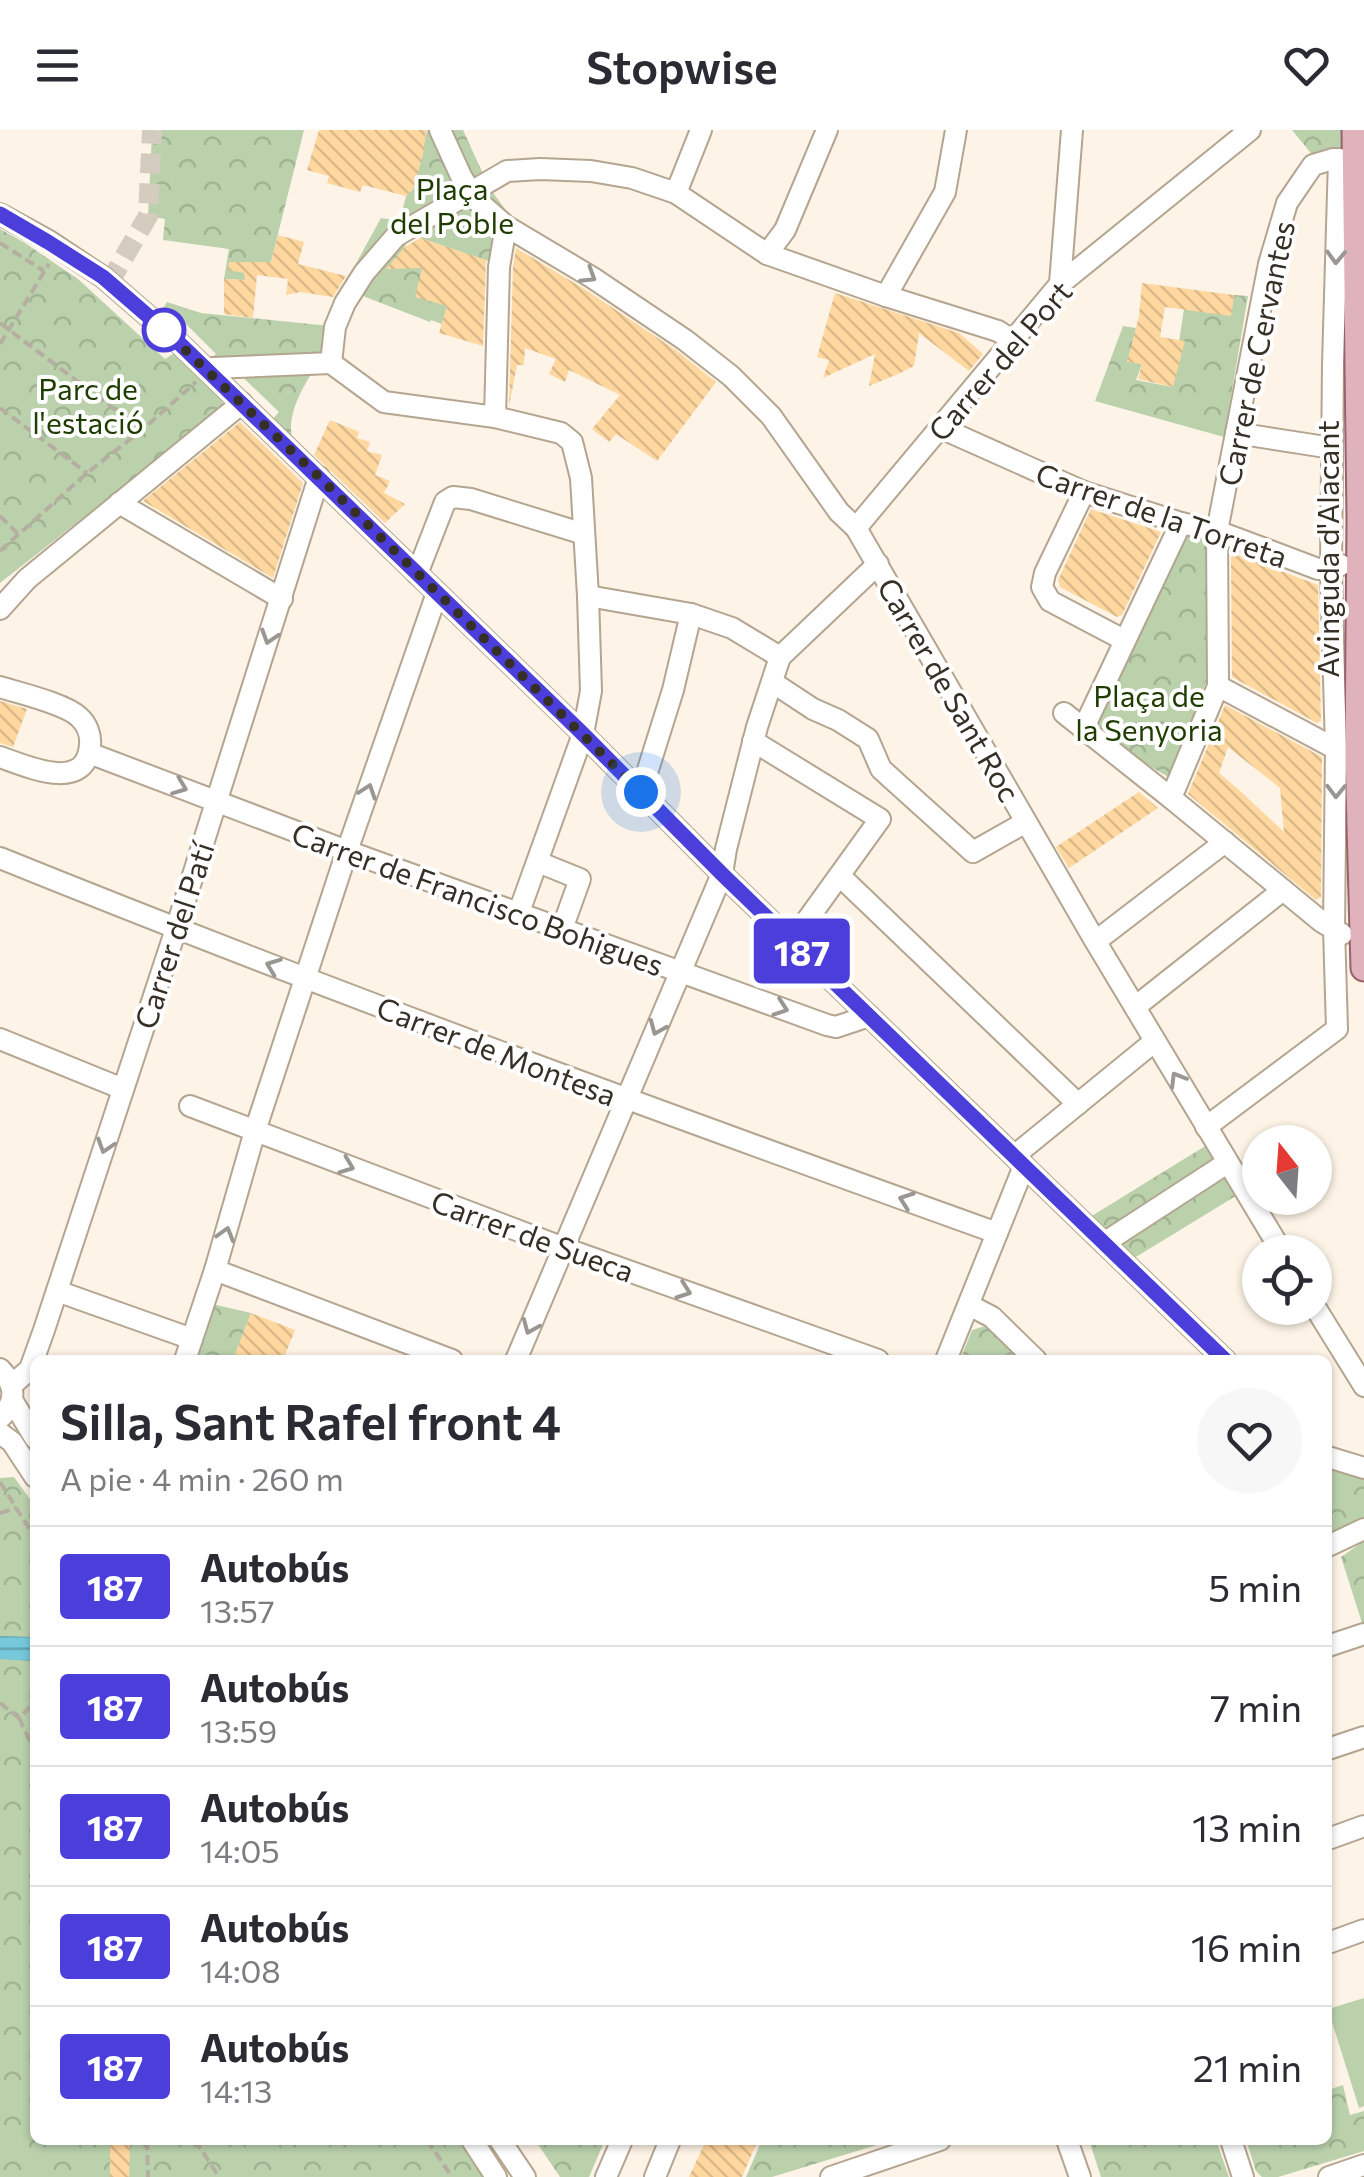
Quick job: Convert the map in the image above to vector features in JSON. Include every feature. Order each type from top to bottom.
[{"type":"main road","name":"Avinguda d'Alacant","points":[[1355,130],[1348,160],[1360,558],[1358,753],[1364,968]]},
{"type":"street","points":[[440,130],[470,192],[506,226],[499,267],[495,417]]},
{"type":"street","points":[[676,193],[701,130]]},
{"type":"street","points":[[767,254],[784,230],[827,130]]},
{"type":"street","points":[[886,296],[945,192],[956,130]]},
{"type":"street","points":[[1060,284],[1072,130]]},
{"type":"street","name":"Carrer del Port","points":[[856,528],[1060,284],[1245,132]]},
{"type":"street","name":"Carrer de Cervantes","points":[[1217,531],[1270,264],[1288,203],[1314,165],[1333,159],[1348,160]]},
{"type":"street","name":"Avinguda d'Alacant","points":[[1206,1127],[1337,1029],[1332,448],[1348,160]]},
{"type":"street","points":[[331,362],[335,326],[364,273],[396,236],[506,171],[540,169],[632,178],[676,193],[767,254],[998,331],[1013,341]]},
{"type":"street","points":[[0,214],[103,277],[178,342],[1220,1355]]},
{"type":"street","name":"Carrer de Sant Roc","points":[[506,226],[685,340],[731,376],[772,416],[840,512],[856,528],[878,564],[1272,1235]]},
{"type":"street","points":[[206,373],[331,362],[384,402],[495,417],[561,433],[572,442],[581,478],[591,691],[583,734],[519,912]]},
{"type":"street","points":[[0,609],[27,579],[242,403]]},
{"type":"street","name":"Carrer de la Torreta","points":[[940,428],[1084,492],[1217,531],[1318,569],[1331,569]]},
{"type":"street","points":[[1236,433],[1332,448]]},
{"type":"street","name":"Carrer del Patí","points":[[35,1355],[176,929],[319,477]]},
{"type":"street","points":[[1084,492],[1042,587],[1050,600],[1124,640]]},
{"type":"street","points":[[418,574],[445,502],[454,497],[584,534]]},
{"type":"street","points":[[119,503],[282,600]]},
{"type":"street","points":[[1088,733],[1087,722],[1181,522]]},
{"type":"street","points":[[1172,798],[1218,686],[1217,531]]},
{"type":"street","points":[[1331,569],[1360,558]]},
{"type":"street","points":[[518,1355],[722,874],[753,741],[780,657],[878,564]]},
{"type":"street","points":[[187,1355],[306,978],[436,593]]},
{"type":"street","points":[[588,596],[691,614],[732,628],[780,657]]},
{"type":"street","points":[[641,792],[673,690],[691,614]]},
{"type":"street","points":[[772,682],[868,739],[881,768],[973,852],[1026,822]]},
{"type":"street","points":[[0,686],[68,710],[79,717],[91,740],[84,763],[70,773],[53,774],[0,756]]},
{"type":"street","points":[[1218,686],[1336,749]]},
{"type":"street","points":[[1064,713],[1322,922],[1363,947]]},
{"type":"street","points":[[753,741],[880,819],[792,941]]},
{"type":"street","name":"Carrer de Francisco Bohigues","points":[[89,753],[680,973],[836,1027],[870,1016]]},
{"type":"street","points":[[1096,941],[1226,842]]},
{"type":"street","name":"Carrer de Montesa","points":[[0,858],[628,1100],[998,1234]]},
{"type":"street","points":[[538,862],[580,879],[562,928]]},
{"type":"street","points":[[840,876],[1078,1104]]},
{"type":"street","points":[[1135,1007],[1283,890]]},
{"type":"street","points":[[0,1038],[124,1089]]},
{"type":"street","points":[[948,1355],[998,1234],[1019,1161],[1078,1104],[1155,1041]]},
{"type":"street","name":"Carrer de Sueca","points":[[190,1106],[564,1248],[864,1355]]},
{"type":"street","points":[[1104,1243],[1228,1162]]},
{"type":"street","points":[[215,1270],[439,1355]]},
{"type":"street","points":[[57,1291],[192,1339]]},
{"type":"street","points":[[969,1305],[992,1317],[1031,1355]]},
{"type":"street","points":[[1326,1325],[1364,1386]]},
{"type":"street","name":"Carrer del Patí","points":[[6,1393],[30,1369]]},
{"type":"street","points":[[6,1393],[30,1430]]},
{"type":"street","points":[[0,1433],[12,1442],[30,1469]]},
{"type":"street","points":[[1332,1458],[1364,1468]]},
{"type":"street","points":[[1332,1544],[1364,1529]]},
{"type":"street","points":[[1332,1645],[1364,1634]]},
{"type":"street","points":[[1332,1748],[1364,1737]]},
{"type":"street","points":[[1332,1837],[1364,1826]]},
{"type":"street","points":[[1332,1942],[1364,1930]]},
{"type":"street","points":[[475,2145],[496,2177]]},
{"type":"street","points":[[503,2145],[524,2177]]},
{"type":"street","points":[[606,2177],[620,2145]]},
{"type":"street","points":[[655,2177],[668,2145]]},
{"type":"street","points":[[831,2177],[925,2145]]},
{"type":"street","points":[[1069,2145],[1080,2177]]},
{"type":"street","points":[[1233,2145],[1243,2177]]},
{"type":"street","points":[[1329,2177],[1364,2165]]},
{"type":"path","points":[[0,243],[44,271]]},
{"type":"path","points":[[0,344],[51,260]]},
{"type":"path","points":[[0,323],[142,430]]},
{"type":"path","points":[[0,551],[206,373]]},
{"type":"path","points":[[0,408],[87,473]]},
{"type":"path","points":[[0,516],[19,535]]},
{"type":"path","points":[[0,1482],[30,1530]]},
{"type":"path","points":[[0,1514],[16,1508]]},
{"type":"path","points":[[0,1703],[20,1718],[30,1741]]},
{"type":"path","points":[[20,1718],[30,1707]]},
{"type":"path","points":[[147,2145],[148,2177]]},
{"type":"path","points":[[198,2145],[218,2177]]},
{"type":"path","points":[[430,2145],[452,2177]]},
{"type":"green space","points":[[162,130],[304,130],[271,262],[244,262],[245,280],[224,279],[229,249],[163,240],[165,219],[148,216],[152,134]]},
{"type":"green space","name":"Plaça del Poble","points":[[427,130],[463,130],[489,187],[510,216],[499,267],[417,237],[407,242],[404,249],[458,268],[442,324],[363,296],[300,395],[289,440],[270,422],[279,412],[230,365],[206,363],[216,354],[173,311],[166,320],[159,315],[167,302],[201,313],[330,326],[337,298],[381,218],[400,221],[406,196],[413,189]]},
{"type":"green space","points":[[1292,130],[1347,130],[1347,158],[1314,157]]},
{"type":"green space","name":"Parc de l'estació","points":[[0,229],[78,279],[165,359],[176,352],[221,394],[223,408],[0,583]]},
{"type":"green space","points":[[1234,295],[1248,296],[1224,437],[1095,401],[1123,326],[1136,328],[1128,361],[1142,364],[1136,380],[1172,387],[1184,309],[1231,315]]},
{"type":"green space","name":"Plaça de la Senyoria","points":[[1190,535],[1204,540],[1213,558],[1211,668],[1170,778],[1099,736],[1097,723],[1181,538]]},
{"type":"green space","points":[[1215,1140],[1242,1187],[1242,1192],[1126,1263],[1082,1222]]},
{"type":"green space","points":[[212,1304],[251,1313],[235,1355],[195,1355]]},
{"type":"green space","points":[[992,1324],[1023,1355],[962,1355],[972,1330]]},
{"type":"green space","points":[[1332,1466],[1364,1477],[1364,1519],[1332,1534]]},
{"type":"green space","points":[[14,1477],[30,1499],[30,2145],[475,2145],[496,2177],[0,2177],[0,1478]]},
{"type":"green space","points":[[1364,1541],[1364,1629],[1341,1557]]},
{"type":"green space","points":[[1364,1998],[1364,2106],[1359,2108],[1332,2022],[1332,2008]]},
{"type":"green space","points":[[1343,2085],[1350,2115],[1364,2111],[1364,2151],[1278,2177],[1262,2177],[1256,2171],[1248,2145],[1332,2145],[1332,2089]]},
{"type":"green space","points":[[538,2145],[603,2145],[589,2177],[560,2177]]},
{"type":"green space","points":[[760,2145],[877,2145],[772,2177],[746,2177]]},
{"type":"green space","points":[[1091,2145],[1218,2145],[1229,2177],[1101,2177]]},
{"type":"water","points":[[0,1636],[30,1637],[30,1661],[0,1659]]},
{"type":"building","points":[[319,130],[426,130],[413,189],[406,196],[363,185],[360,192],[327,183],[329,176],[307,170]]},
{"type":"building","points":[[278,235],[304,242],[298,264],[346,276],[333,297],[300,292],[286,295],[288,279],[257,275],[253,318],[224,314],[224,279],[245,280],[244,273],[228,270],[229,262],[271,262]]},
{"type":"building","points":[[420,238],[486,260],[483,346],[439,333],[447,306],[415,297],[422,268],[386,269],[405,247]]},
{"type":"building","points":[[516,248],[586,290],[716,382],[657,461],[616,434],[609,442],[592,429],[620,395],[569,370],[565,382],[549,374],[556,359],[525,348],[524,365],[517,365],[509,406]]},
{"type":"building","points":[[1142,283],[1234,295],[1231,316],[1165,307],[1160,337],[1185,341],[1173,387],[1138,379],[1142,364],[1127,362],[1139,316]]},
{"type":"building","points":[[835,293],[959,333],[983,354],[969,371],[919,333],[914,366],[898,374],[869,386],[875,354],[823,378],[829,360],[817,357]]},
{"type":"building","points":[[330,420],[359,432],[357,438],[370,442],[367,451],[382,455],[375,475],[390,481],[384,493],[405,504],[385,523],[314,455]]},
{"type":"building","points":[[240,422],[303,483],[273,578],[143,501]]},
{"type":"building","points":[[1091,509],[1161,532],[1122,615],[1117,617],[1060,587],[1058,580]]},
{"type":"building","points":[[1235,554],[1318,585],[1321,721],[1317,723],[1232,677],[1231,557]]},
{"type":"building","points":[[0,701],[27,709],[13,747],[0,743]]},
{"type":"building","points":[[1225,705],[1322,757],[1321,897],[1316,900],[1188,794]],"holes":[[[1228,747],[1280,788],[1284,832],[1219,773]]]},
{"type":"building","points":[[1139,792],[1158,808],[1069,868],[1056,847]]},
{"type":"building","points":[[251,1313],[295,1330],[285,1355],[235,1355]]},
{"type":"building","points":[[110,2145],[130,2145],[129,2177],[110,2177]]},
{"type":"building","points":[[704,2145],[756,2145],[742,2177],[689,2177]]},
{"type":"tunnel","points":[[109,283],[148,216],[152,130]]},
{"type":"bus line","name":"187","points":[[0,214],[103,277],[178,342],[1220,1355]]},
{"type":"route","points":[[164,330],[641,792]]}]
